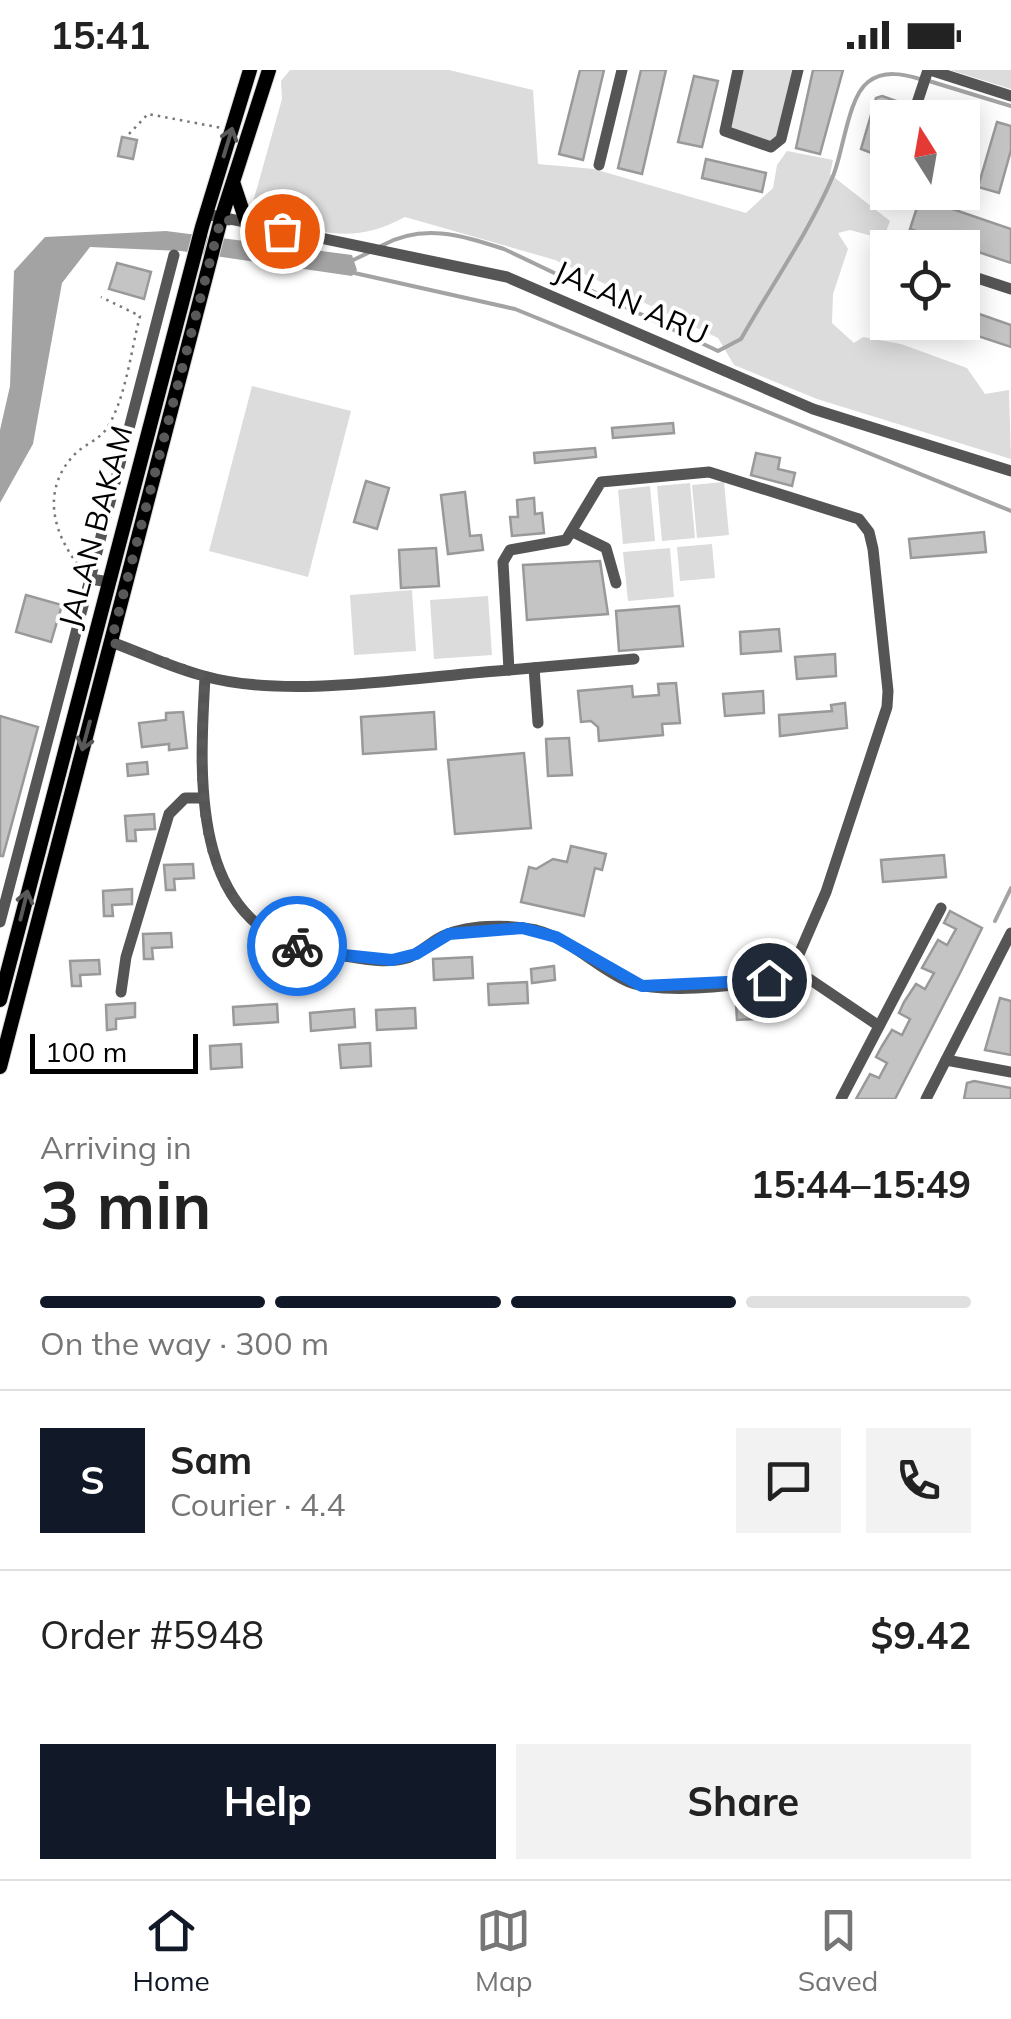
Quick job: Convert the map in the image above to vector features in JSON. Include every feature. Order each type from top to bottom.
[{"type":"main road","name":"JALAN BAKAM","points":[[0,1068],[111,642],[204,258],[204,221],[250,70]]},
{"type":"main road","name":"JALAN BAKAM","points":[[0,1000],[110,582],[204,258],[234,184],[268,70]]},
{"type":"main road","points":[[234,184],[248,224]]},
{"type":"main road","points":[[104,604],[111,642]]},
{"type":"street","points":[[599,165],[622,70]]},
{"type":"street","points":[[738,70],[725,131],[771,147],[782,138],[798,70]]},
{"type":"street","points":[[918,100],[927,75],[1011,96]]},
{"type":"street","name":"JALAN ARU","points":[[204,221],[248,224],[507,277],[813,408],[1011,471]]},
{"type":"street","points":[[0,922],[174,255]]},
{"type":"street","points":[[980,279],[1011,289]]},
{"type":"street","points":[[205,677],[201,798],[210,842],[222,876],[240,905],[273,934],[315,952],[392,960],[416,954],[449,934],[522,928],[556,937],[642,986],[752,982],[782,976],[792,968],[826,892],[887,707],[877,569],[869,532],[847,512],[727,475],[691,472],[601,482],[574,532],[562,542],[515,548],[503,562],[509,670]]},
{"type":"street","points":[[574,532],[606,548],[616,583]]},
{"type":"street","points":[[90,579],[110,582]]},
{"type":"street","points":[[111,642],[205,677],[310,684],[634,659]]},
{"type":"street","points":[[70,657],[88,661]]},
{"type":"street","points":[[534,668],[538,723]]},
{"type":"street","points":[[121,992],[133,929],[168,814],[185,798],[201,798]]},
{"type":"street","points":[[841,1099],[941,908]]},
{"type":"street","points":[[926,1099],[1011,933]]},
{"type":"street","points":[[792,968],[879,1026]]},
{"type":"street","points":[[946,1060],[1011,1072]]},
{"type":"path","points":[[129,134],[148,114],[231,130]]},
{"type":"path","points":[[90,579],[62,546],[53,516],[58,477],[78,450],[106,430],[114,414],[140,316],[101,298]]},
{"type":"shaded area","points":[[290,70],[449,70],[533,90],[538,164],[594,169],[746,213],[773,188],[777,165],[787,151],[833,160],[830,174],[870,205],[870,210],[890,221],[886,230],[870,230],[870,235],[850,230],[838,233],[848,249],[833,294],[832,323],[854,343],[863,337],[901,344],[967,368],[985,394],[1009,390],[1011,459],[817,399],[734,365],[718,338],[555,260],[405,217],[365,232],[346,234],[310,228],[272,213],[253,202],[282,99],[281,81]]},
{"type":"shaded area","points":[[741,70],[794,70],[780,135],[771,143],[732,133],[728,123]]},
{"type":"shaded area","points":[[950,70],[1011,70],[1011,89]]},
{"type":"shaded area","points":[[166,231],[352,255],[357,270],[352,276],[181,251],[90,247],[62,283],[33,444],[0,503],[0,430],[10,386],[14,271],[45,237]]},
{"type":"shaded area","points":[[252,386],[351,411],[308,577],[209,551]]},
{"type":"shaded area","points":[[724,482],[729,535],[697,538],[692,485]]},
{"type":"shaded area","points":[[690,483],[695,538],[662,541],[657,486]]},
{"type":"shaded area","points":[[650,486],[655,541],[623,544],[618,490]]},
{"type":"shaded area","points":[[712,544],[715,578],[680,581],[677,547]]},
{"type":"shaded area","points":[[670,548],[674,597],[628,601],[623,552]]},
{"type":"shaded area","points":[[412,590],[416,651],[354,655],[350,595]]},
{"type":"shaded area","points":[[488,596],[492,655],[434,659],[430,600]]},
{"type":"building","points":[[580,70],[604,70],[583,160],[559,154]]},
{"type":"building","points":[[641,70],[666,70],[642,174],[618,168]]},
{"type":"building","points":[[813,70],[843,70],[820,154],[796,148]]},
{"type":"building","points":[[694,76],[718,81],[702,147],[678,142]]},
{"type":"building","points":[[870,118],[870,152],[861,149]]},
{"type":"building","points":[[997,122],[1011,126],[1011,150],[999,193],[980,188]]},
{"type":"building","points":[[122,137],[137,140],[133,159],[118,156]]},
{"type":"building","points":[[706,159],[766,173],[762,192],[702,178]]},
{"type":"building","points":[[916,210],[955,210],[1011,229],[1011,263],[980,253],[980,230],[910,229]]},
{"type":"building","points":[[117,263],[151,272],[144,299],[109,289]]},
{"type":"building","points":[[980,314],[1011,325],[1011,347],[980,337]]},
{"type":"building","points":[[673,423],[674,433],[613,438],[612,428]]},
{"type":"building","points":[[595,448],[596,457],[535,463],[534,453]]},
{"type":"building","points":[[756,453],[780,458],[778,469],[795,473],[792,486],[751,475]]},
{"type":"building","points":[[366,481],[389,488],[377,529],[354,522]]},
{"type":"building","points":[[465,492],[470,536],[481,535],[483,550],[448,554],[441,495]]},
{"type":"building","points":[[534,498],[535,514],[542,513],[544,533],[512,536],[510,517],[518,517],[517,500]]},
{"type":"building","points":[[984,532],[986,552],[911,558],[909,539]]},
{"type":"building","points":[[436,548],[439,586],[401,588],[399,550]]},
{"type":"building","points":[[600,561],[608,614],[527,620],[523,565]]},
{"type":"building","points":[[26,595],[62,605],[51,642],[16,632]]},
{"type":"building","points":[[679,606],[683,646],[619,651],[616,611]]},
{"type":"building","points":[[779,629],[781,651],[741,654],[740,632]]},
{"type":"building","points":[[835,654],[836,676],[797,679],[795,657]]},
{"type":"building","points":[[676,683],[680,723],[662,724],[663,735],[599,741],[598,727],[591,721],[581,722],[578,691],[632,686],[633,697],[659,695],[658,684]]},
{"type":"building","points":[[763,691],[764,713],[725,716],[723,694]]},
{"type":"building","points":[[845,703],[847,728],[780,736],[779,715],[832,711],[831,705]]},
{"type":"building","points":[[183,712],[187,748],[169,750],[169,744],[142,747],[139,723],[166,720],[166,713]]},
{"type":"building","points":[[434,712],[436,749],[363,754],[361,717]]},
{"type":"building","points":[[0,716],[38,727],[3,856],[0,856]]},
{"type":"building","points":[[569,738],[572,775],[548,776],[546,739]]},
{"type":"building","points":[[524,753],[531,828],[455,834],[448,760]]},
{"type":"building","points":[[147,762],[148,774],[128,776],[127,764]]},
{"type":"building","points":[[154,814],[155,829],[135,830],[136,841],[127,841],[125,816]]},
{"type":"building","points":[[571,846],[606,854],[602,870],[595,868],[584,916],[521,902],[529,867],[536,869],[553,859],[567,862]]},
{"type":"building","points":[[944,855],[946,877],[883,882],[881,860]]},
{"type":"building","points":[[193,864],[194,878],[174,879],[175,890],[166,890],[164,865]]},
{"type":"building","points":[[132,889],[132,904],[112,905],[113,916],[104,916],[103,891]]},
{"type":"building","points":[[950,911],[982,928],[960,973],[895,1099],[856,1099],[870,1074],[879,1078],[887,1063],[876,1057],[892,1030],[902,1035],[910,1019],[899,1013],[904,1002],[916,984],[925,989],[934,973],[922,968],[938,940],[947,945],[956,929],[944,923]]},
{"type":"building","points":[[171,933],[172,947],[152,948],[153,959],[144,959],[143,934]]},
{"type":"building","points":[[472,957],[473,978],[434,980],[433,959]]},
{"type":"building","points":[[99,960],[100,974],[80,975],[81,986],[72,986],[70,961]]},
{"type":"building","points":[[554,966],[555,980],[532,983],[531,969]]},
{"type":"building","points":[[527,982],[528,1003],[489,1005],[488,984]]},
{"type":"building","points":[[1000,998],[1011,1001],[1011,1055],[985,1050]]},
{"type":"building","points":[[786,1001],[787,1017],[737,1020],[736,1004]]},
{"type":"building","points":[[135,1003],[135,1017],[116,1019],[116,1029],[107,1030],[106,1005]]},
{"type":"building","points":[[277,1004],[278,1022],[234,1025],[233,1007]]},
{"type":"building","points":[[415,1008],[416,1028],[377,1030],[376,1010]]},
{"type":"building","points":[[354,1009],[355,1027],[311,1031],[310,1013]]},
{"type":"building","points":[[370,1043],[371,1066],[341,1068],[339,1045]]},
{"type":"building","points":[[241,1044],[242,1067],[211,1069],[210,1046]]},
{"type":"building","points":[[967,1083],[1011,1088],[1011,1099],[964,1099]]},
{"type":"waterway","points":[[381,246],[427,233],[488,244],[718,351],[741,339],[813,218],[833,176],[861,89],[874,78],[887,74],[920,79]]},
{"type":"waterway","points":[[929,81],[1011,106]]},
{"type":"waterway","points":[[349,262],[368,253]]},
{"type":"waterway","points":[[350,272],[515,309],[1011,511]]},
{"type":"waterway","points":[[995,921],[1011,888]]},
{"type":"way so far","points":[[282,231],[221,219],[111,642],[205,677],[200,784],[210,842],[222,876],[240,905],[260,926],[297,946]]},
{"type":"route","points":[[297,946],[315,952],[392,960],[416,954],[449,934],[480,928],[522,928],[556,937],[630,983],[642,986],[769,980]]}]
